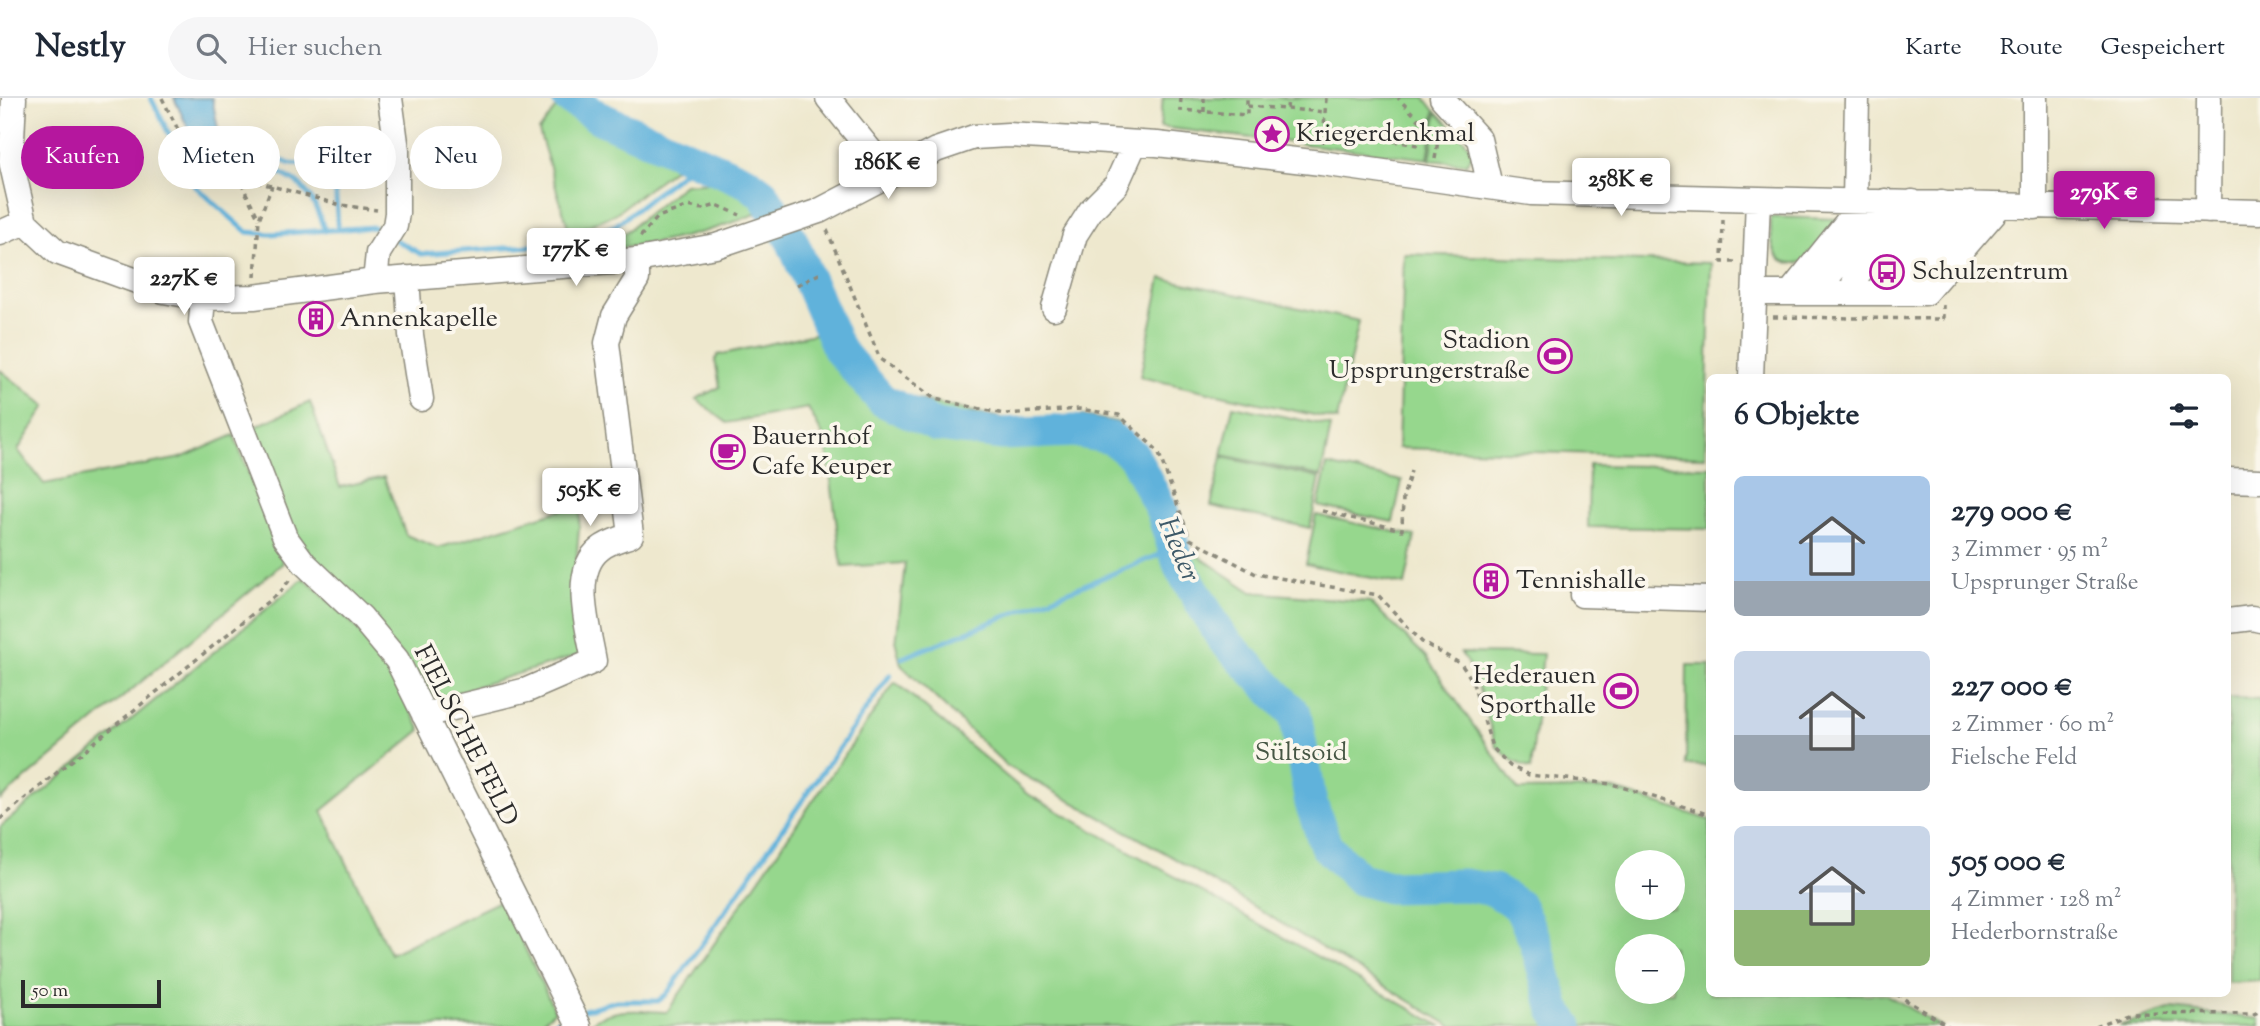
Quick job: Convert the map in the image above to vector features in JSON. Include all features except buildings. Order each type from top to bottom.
[{"type":"street","points":[[14,98],[11,161],[24,222],[57,253],[164,291],[203,298],[254,297],[375,281],[639,260],[716,246],[811,214],[936,150],[974,137],[1008,135],[1135,143],[1321,163],[1531,193],[2260,212]]},
{"type":"street","points":[[375,281],[378,253],[396,219],[397,150],[390,98]]},
{"type":"street","points":[[828,98],[890,175]]},
{"type":"street","points":[[1823,293],[1868,201],[1857,98]]},
{"type":"street","points":[[2035,98],[2035,207]]},
{"type":"street","points":[[2208,212],[2209,98]]},
{"type":"street","points":[[1443,99],[1479,139],[1490,186]]},
{"type":"street","points":[[1054,307],[1075,235],[1091,210],[1116,185],[1135,143]]},
{"type":"street","points":[[1751,374],[1758,199]]},
{"type":"street","points":[[1790,293],[1868,201]]},
{"type":"street","points":[[1851,293],[1856,276],[1913,202]]},
{"type":"street","points":[[1878,293],[1885,277],[1942,203]]},
{"type":"street","points":[[1905,293],[1910,278],[1971,204]]},
{"type":"street","points":[[1754,293],[1928,291],[2001,205]]},
{"type":"street","points":[[0,233],[24,222]]},
{"type":"street","points":[[424,715],[527,690],[594,661],[584,577],[589,563],[600,549],[631,536],[607,343],[614,316],[638,279],[639,260]]},
{"type":"street","points":[[407,278],[411,335],[421,399]]},
{"type":"street","name":"FIELSCHE FELD","points":[[203,298],[201,322],[285,537],[304,563],[361,617],[397,660],[579,1026]]},
{"type":"street","points":[[2231,480],[2260,481]]},
{"type":"street","points":[[1582,595],[1706,599]]},
{"type":"street","points":[[2231,621],[2252,618],[2260,621]]},
{"type":"path","points":[[162,98],[176,126]]},
{"type":"path","points":[[1181,98],[1180,110],[1247,115],[1247,98]]},
{"type":"path","points":[[1204,98],[1204,112]]},
{"type":"path","points":[[1287,109],[1288,98]]},
{"type":"path","points":[[1321,163],[1325,98]]},
{"type":"path","points":[[1324,130],[1418,145],[1422,123],[1398,98]]},
{"type":"path","points":[[1432,178],[1443,99]]},
{"type":"path","points":[[1247,106],[1325,112]]},
{"type":"path","points":[[280,188],[396,219]]},
{"type":"path","points":[[244,189],[259,219]]},
{"type":"path","points":[[254,297],[259,219],[271,189]]},
{"type":"path","points":[[1723,198],[1722,262],[1755,262]]},
{"type":"path","points":[[639,260],[639,239],[648,225],[658,217],[688,206],[703,209],[717,205],[729,209],[742,216],[757,232]]},
{"type":"path","points":[[811,214],[880,359],[935,399],[1004,414],[1079,409],[1119,415],[1158,451],[1190,539],[1256,574],[1378,595],[1422,642],[1461,664],[1472,680],[1492,747],[1510,766],[1529,775],[1612,784],[1706,814]]},
{"type":"path","points":[[797,285],[821,273]]},
{"type":"path","points":[[1322,511],[1402,530],[1403,497],[1411,471]]},
{"type":"path","points":[[0,819],[282,590],[304,563]]},
{"type":"path","points":[[1901,997],[1948,1026]]},
{"type":"path","points":[[2095,1026],[2130,1013],[2255,1014],[2260,1011]]},
{"type":"green space","points":[[1163,98],[1425,98],[1435,111],[1428,159],[1160,127]]},
{"type":"green space","points":[[561,101],[596,126],[664,154],[679,165],[615,214],[570,234],[539,131]]},
{"type":"green space","points":[[1437,112],[1471,147],[1472,154],[1466,164],[1430,160]]},
{"type":"green space","points":[[715,182],[750,200],[758,213],[683,237],[605,249],[684,184]]},
{"type":"green space","points":[[1771,217],[1840,219],[1803,262],[1792,263],[1784,261],[1775,251],[1771,235]]},
{"type":"green space","name":"Stadion Upsprungerstraße","points":[[1404,254],[1711,263],[1705,457],[1398,448]]},
{"type":"green space","points":[[1161,278],[1359,321],[1337,420],[1140,377]]},
{"type":"green space","name":"Sültsoid","points":[[819,333],[827,358],[845,379],[834,357],[841,338],[886,392],[1010,420],[1083,416],[1117,422],[1148,454],[1188,549],[1252,592],[1370,602],[1426,657],[1518,790],[1612,789],[1706,819],[1706,997],[1890,997],[1940,1026],[1451,1026],[1162,851],[1007,766],[901,665],[896,644],[905,563],[842,567],[826,441],[808,408],[727,423],[696,399],[720,387],[715,360],[718,355]]},
{"type":"green space","points":[[0,370],[46,406],[18,450],[44,484],[181,458],[234,435],[283,563],[0,800]]},
{"type":"green space","points":[[310,402],[340,487],[384,477],[406,535],[438,548],[581,504],[574,589],[580,655],[438,698],[424,692],[307,554],[293,532],[252,428]]},
{"type":"green space","points":[[1233,406],[1331,426],[1321,476],[1222,455]]},
{"type":"green space","points":[[1222,457],[1320,478],[1310,528],[1211,506]]},
{"type":"green space","points":[[1327,465],[1402,481],[1393,522],[1318,506]]},
{"type":"green space","points":[[1589,465],[1706,467],[1706,529],[1588,527]]},
{"type":"green space","points":[[1316,515],[1415,536],[1405,585],[1306,564]]},
{"type":"green space","points":[[304,578],[354,625],[389,669],[421,730],[322,811],[390,954],[502,900],[555,1011],[537,1026],[0,1026],[0,827]]},
{"type":"green space","points":[[1461,653],[1543,654],[1531,769],[1513,761],[1496,746],[1475,676]]},
{"type":"green space","points":[[1687,665],[1706,665],[1706,766],[1686,765]]},
{"type":"green space","points":[[895,682],[1026,793],[1441,1026],[587,1026],[605,1015],[614,1013],[667,1012]]},
{"type":"green space","points":[[2231,698],[2260,699],[2260,981],[2231,983]]},
{"type":"green space","points":[[2172,1009],[2260,1019],[2260,1026],[2119,1026]]},
{"type":"water","points":[[174,98],[212,98],[218,126],[188,126]]},
{"type":"waterway","name":"Heder","points":[[151,98],[195,186],[247,232],[270,234],[374,227],[382,232]]},
{"type":"waterway","name":"Heder","points":[[568,98],[600,118],[747,182],[763,194],[792,241],[839,350],[882,400],[937,426],[1001,434],[1074,431],[1111,438],[1134,456],[1162,511],[1180,567],[1222,638],[1295,714],[1311,803],[1326,846],[1360,879],[1389,887],[1464,885],[1494,890],[1519,906],[1535,940],[1555,1010],[1567,1026]]},
{"type":"waterway","points":[[280,160],[290,164],[334,167],[338,230]]},
{"type":"waterway","name":"Heder","points":[[394,239],[421,254],[573,243],[616,225],[697,161]]},
{"type":"waterway","name":"Heder","points":[[280,173],[294,181],[309,195],[325,231]]},
{"type":"waterway","points":[[902,658],[1174,549]]},
{"type":"waterway","points":[[584,1010],[616,1001],[658,1001],[667,994],[890,675]]},
{"type":"waterway","points":[[550,1026],[558,1020]]},
{"type":"place","name":"Kriegerdenkmal","points":[[1272,134]]},
{"type":"place","name":"Schulzentrum","points":[[1887,272]]},
{"type":"place","name":"Annenkapelle","points":[[316,319]]},
{"type":"place","name":"Stadion Upsprungerstraße","points":[[1555,356]]},
{"type":"place","name":"Bauernhof Cafe Keuper","points":[[728,452]]},
{"type":"place","name":"Tennishalle","points":[[1491,581]]},
{"type":"place","name":"Hederauen Sporthalle","points":[[1621,691]]}]
